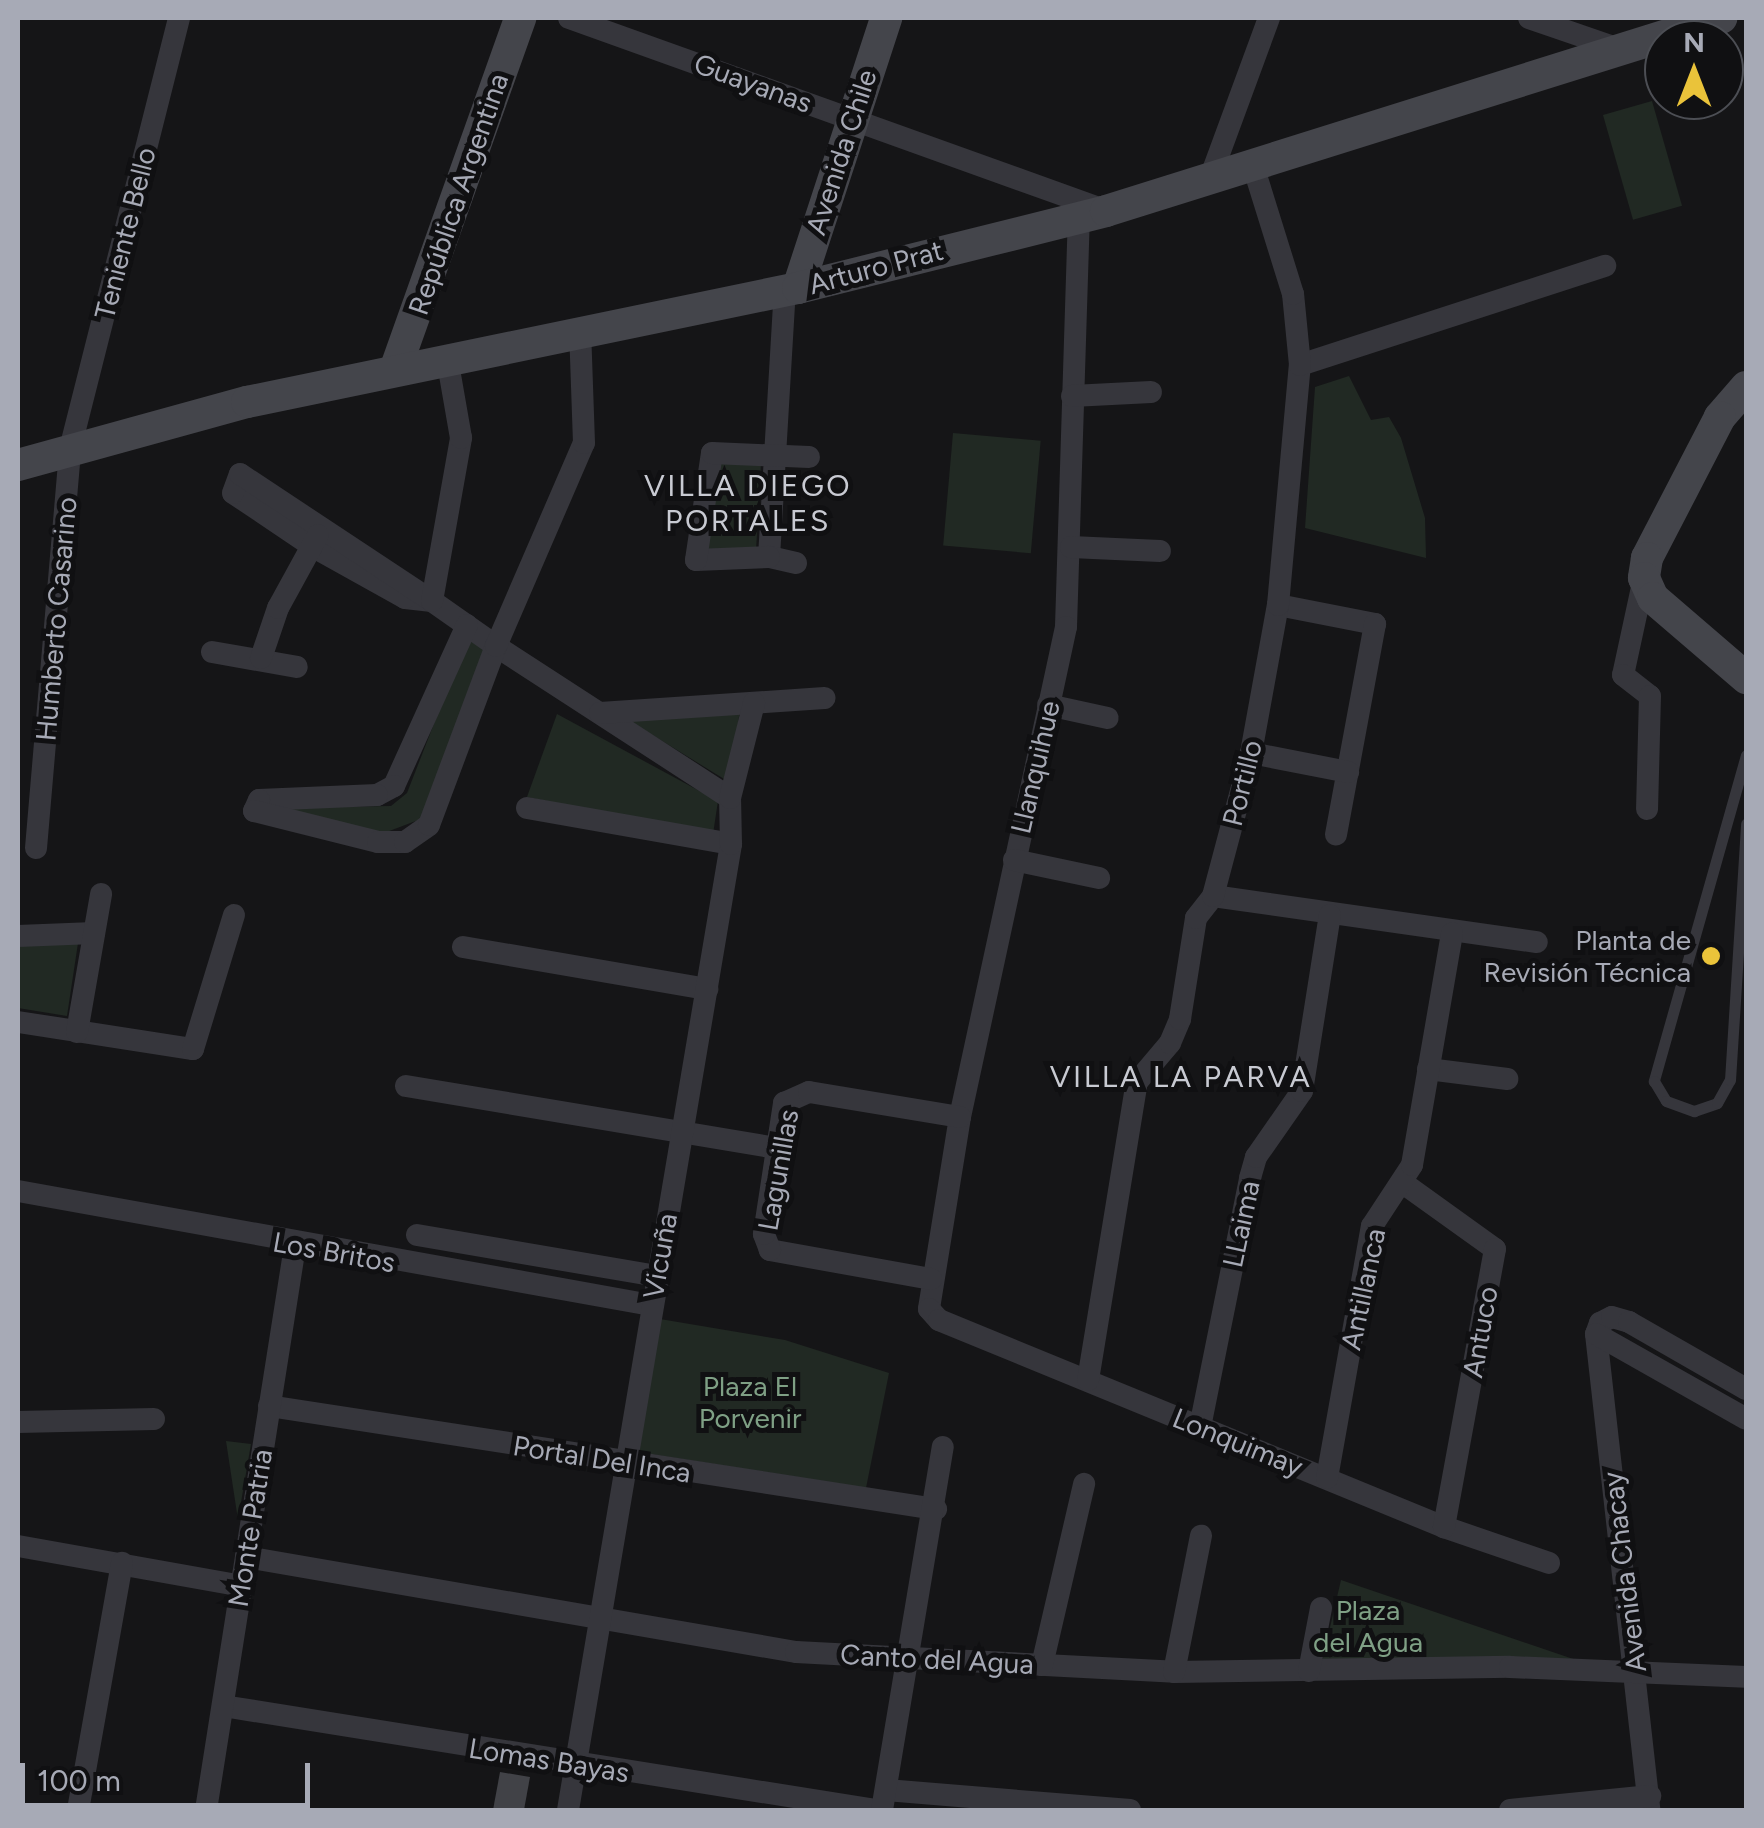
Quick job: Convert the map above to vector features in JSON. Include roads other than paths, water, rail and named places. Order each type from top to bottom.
[{"type":"main road","name":"República Argentina","points":[[395,370],[520,18]]},
{"type":"main road","name":"Avenida Chile","points":[[792,290],[886,18]]},
{"type":"main road","name":"Arturo Prat","points":[[18,465],[447,358],[792,290],[1092,212],[1254,169],[1619,50],[1644,37]]},
{"type":"main road","points":[[1746,387],[1720,417],[1647,558],[1644,578],[1653,598],[1746,678]]},
{"type":"street","name":"Teniente Bello","points":[[70,449],[180,18]]},
{"type":"street","name":"Guayanas","points":[[570,18],[850,118],[1092,212]]},
{"type":"street","points":[[1209,181],[1268,18]]},
{"type":"street","points":[[1528,18],[1619,50]]},
{"type":"street","name":"Portillo","points":[[1088,1380],[1137,1082],[1170,1044],[1180,1019],[1196,918],[1213,896],[1251,752],[1278,605],[1300,366],[1292,294],[1254,169]]},
{"type":"street","name":"Llanquihue","points":[[931,1313],[931,1279],[960,1117],[1066,627],[1072,396],[1092,212]]},
{"type":"street","points":[[1300,366],[1605,266]]},
{"type":"street","points":[[769,557],[775,451],[792,290]]},
{"type":"street","points":[[467,625],[394,786],[376,795],[259,800],[253,806],[257,814],[378,842],[418,836],[429,824],[496,646],[584,443],[580,330]]},
{"type":"street","points":[[432,601],[461,438],[447,358]]},
{"type":"street","points":[[1072,396],[1151,392]]},
{"type":"street","name":"Humberto Casarino","points":[[36,848],[70,449]]},
{"type":"street","points":[[796,563],[769,557],[696,560],[712,453],[775,451],[809,457]]},
{"type":"street","points":[[237,483],[317,537],[432,601],[730,798]]},
{"type":"street","points":[[261,658],[278,608],[317,537]]},
{"type":"street","points":[[1071,547],[1160,551]]},
{"type":"street","points":[[1644,578],[1623,675],[1650,696],[1647,809]]},
{"type":"street","points":[[1278,605],[1375,624],[1336,834]]},
{"type":"street","points":[[212,652],[297,667]]},
{"type":"street","points":[[600,713],[825,698]]},
{"type":"street","name":"Vicuña","points":[[568,1810],[731,844],[730,798],[754,703]]},
{"type":"street","points":[[1048,705],[1108,718]]},
{"type":"street","points":[[1251,752],[1348,772]]},
{"type":"street","points":[[527,808],[731,844]]},
{"type":"street","points":[[1014,860],[1099,878]]},
{"type":"street","points":[[77,1032],[100,894]]},
{"type":"street","points":[[1213,896],[1452,933],[1537,942]]},
{"type":"street","name":"LLaima","points":[[1200,1427],[1256,1157],[1302,1091],[1330,915]]},
{"type":"street","points":[[18,1022],[186,1049],[196,1046],[234,916]]},
{"type":"street","points":[[18,936],[94,933]]},
{"type":"street","name":"Antillanca","points":[[1327,1478],[1372,1226],[1404,1183],[1452,933]]},
{"type":"street","points":[[462,947],[707,989]]},
{"type":"street","points":[[1428,1069],[1507,1079]]},
{"type":"street","points":[[406,1086],[777,1148]]},
{"type":"street","name":"Lagunillas","points":[[931,1279],[770,1250],[764,1234],[784,1103],[793,1094],[960,1117]]},
{"type":"street","name":"Antuco","points":[[1404,1183],[1496,1249],[1444,1528]]},
{"type":"street","name":"Los Britos","points":[[18,1191],[295,1246],[652,1305]]},
{"type":"street","points":[[417,1235],[656,1276]]},
{"type":"street","name":"Monte Patria","points":[[206,1810],[295,1246]]},
{"type":"street","name":"Lonquimay","points":[[931,1313],[1444,1528],[1549,1564]]},
{"type":"street","points":[[1746,1389],[1629,1322],[1612,1318],[1600,1323],[1596,1334],[1746,1419]]},
{"type":"street","name":"Avenida Chacay","points":[[1596,1334],[1649,1803]]},
{"type":"street","name":"Portal Del Inca","points":[[269,1406],[936,1509]]},
{"type":"street","points":[[18,1422],[154,1419]]},
{"type":"street","points":[[881,1804],[910,1659],[944,1447]]},
{"type":"street","points":[[1042,1665],[1084,1484]]},
{"type":"street","points":[[1174,1672],[1201,1536]]},
{"type":"street","points":[[18,1546],[242,1586]]},
{"type":"street","name":"Canto del Agua","points":[[246,1557],[796,1652],[1174,1672],[1510,1667],[1746,1676]]},
{"type":"street","points":[[78,1810],[122,1563]]},
{"type":"street","points":[[1309,1671],[1321,1608]]},
{"type":"street","name":"Lomas Bayas","points":[[223,1706],[578,1765],[881,1804],[1130,1810]]},
{"type":"street","points":[[1510,1810],[1649,1803]]},
{"type":"lane","points":[[1746,755],[1654,1081],[1666,1101],[1694,1112],[1717,1103],[1730,1080],[1746,823]]},
{"type":"place","name":"Planta de Revisión Técnica","points":[[1711,956]]},
{"type":"district","name":"VILLA DIEGO PORTALES","points":[[748,503]]},
{"type":"district","name":"VILLA LA PARVA","points":[[1181,1077]]},
{"type":"park label","name":"Plaza El Porvenir","points":[[750,1402]]},
{"type":"park label","name":"Plaza del Agua","points":[[1368,1626]]}]
